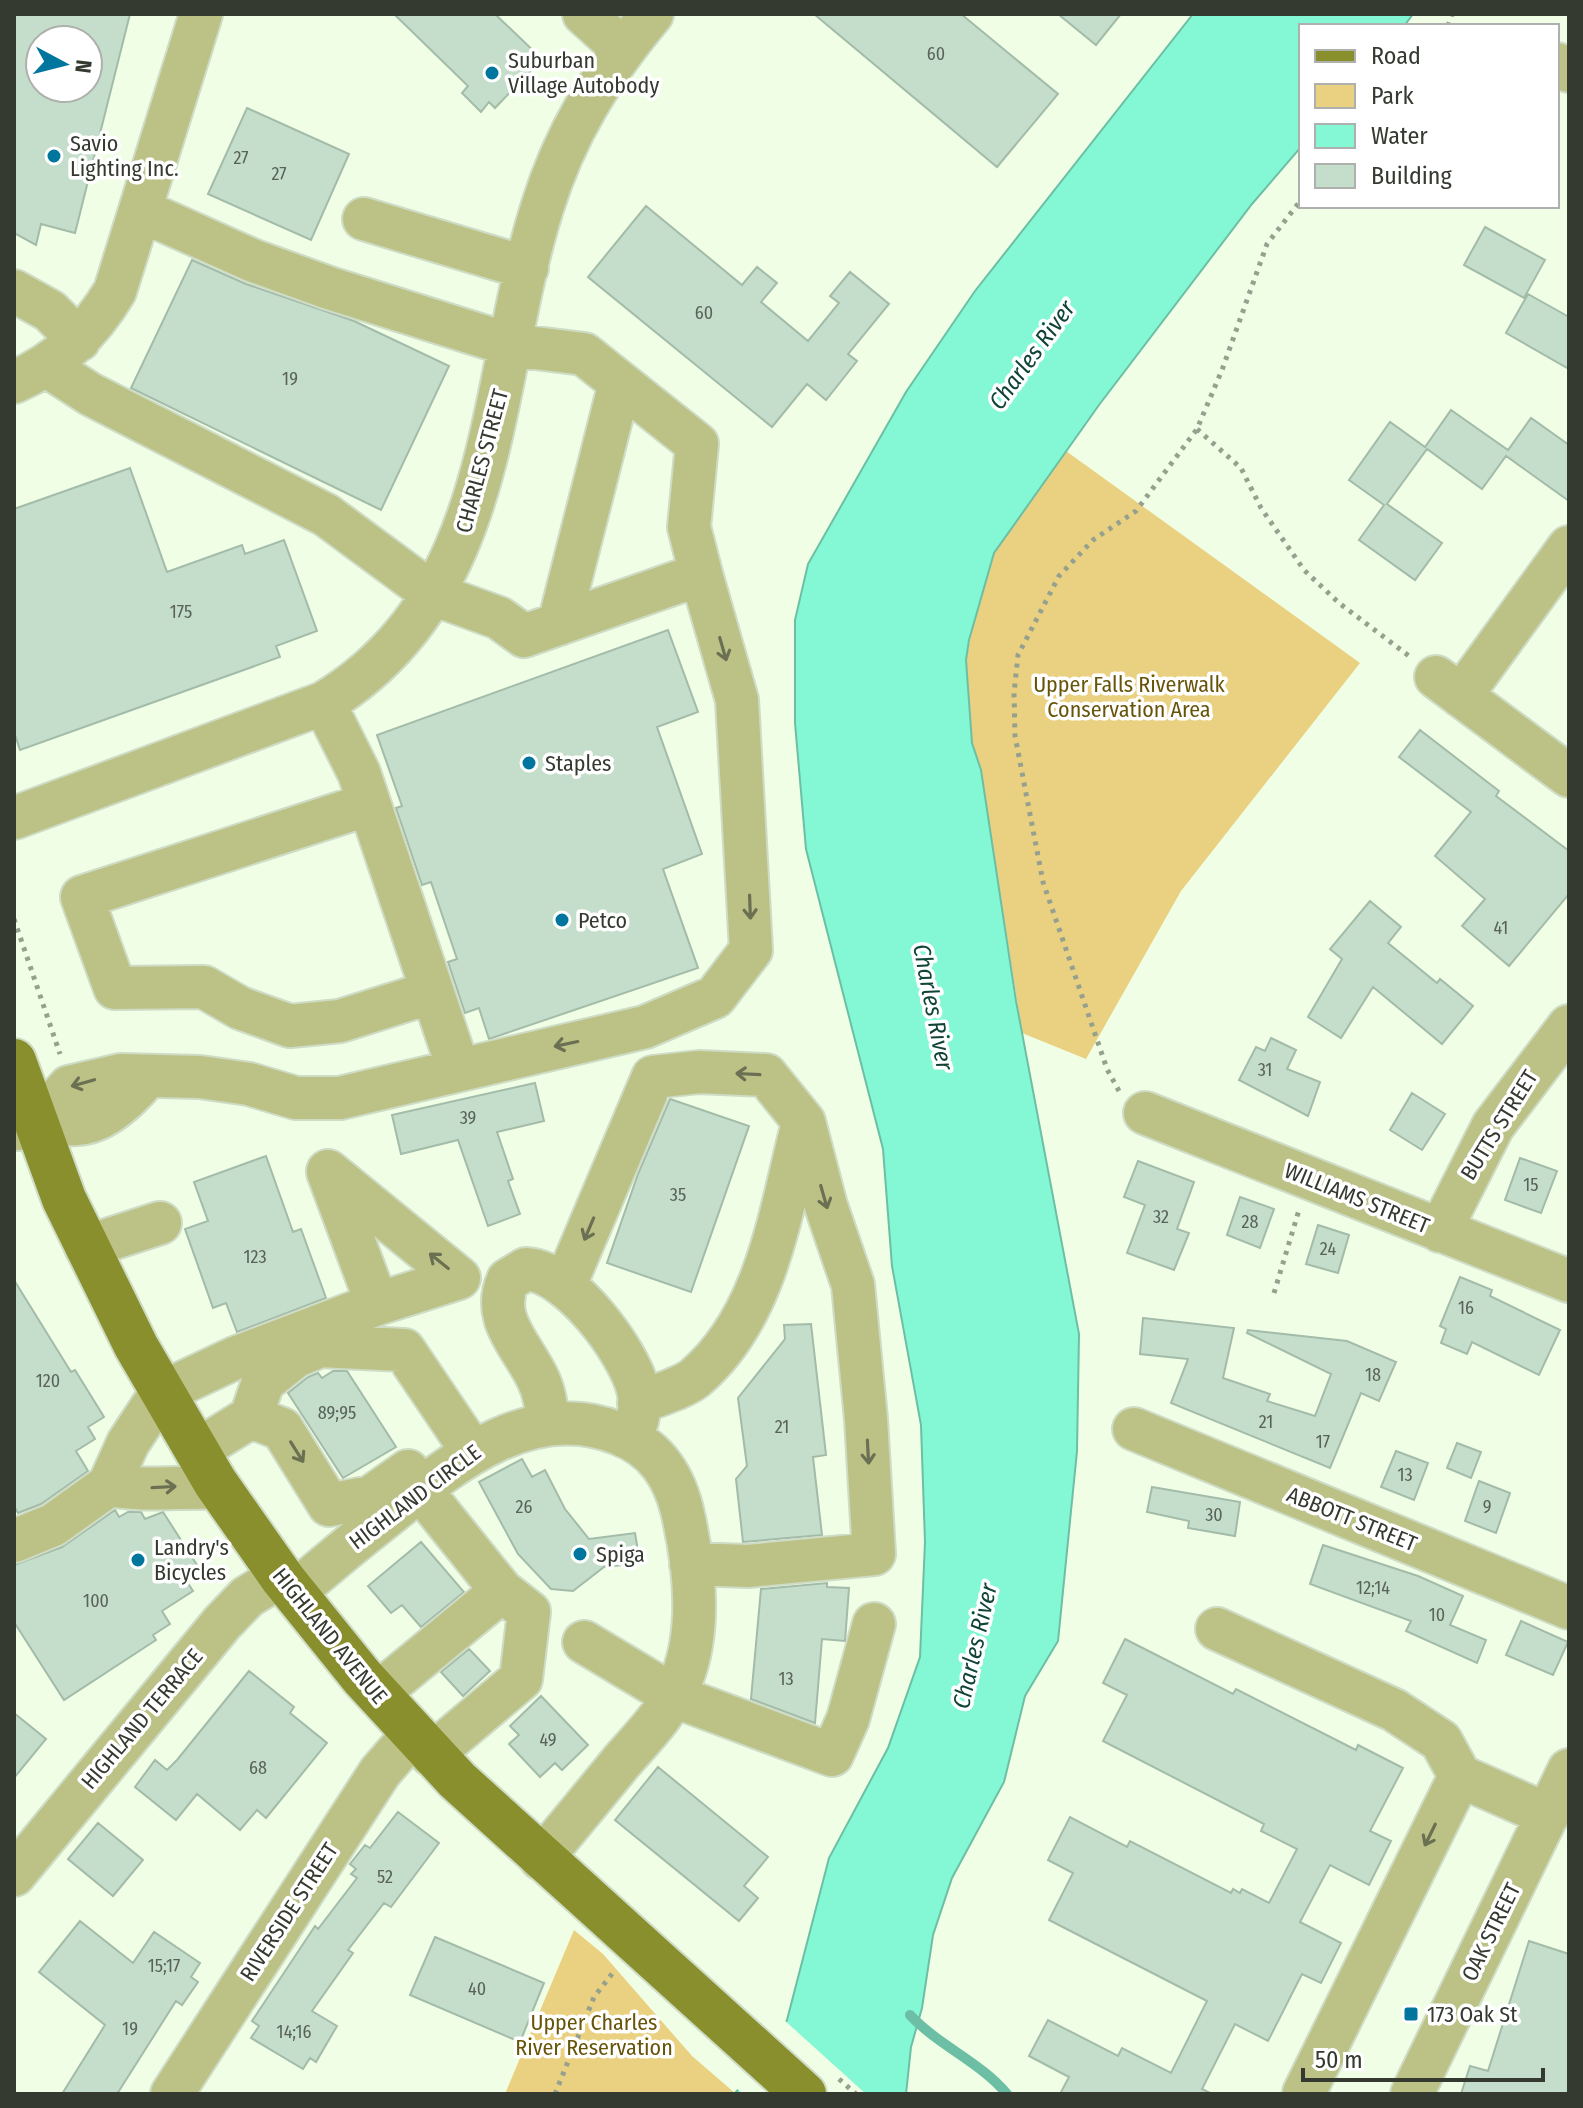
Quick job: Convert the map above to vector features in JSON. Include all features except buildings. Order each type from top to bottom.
[{"type":"main road","name":"HIGHLAND AVENUE","points":[[14,1061],[25,1127],[161,1393],[219,1488],[288,1585],[422,1744],[541,1859],[727,2025],[824,2088]]},
{"type":"street","points":[[30,374],[79,340],[115,291],[201,14]]},
{"type":"street","points":[[584,14],[623,49]]},
{"type":"street","name":"CHARLES STREET","points":[[14,818],[324,703],[384,658],[433,594],[471,515],[541,209],[573,127],[623,49],[652,14]]},
{"type":"street","points":[[25,1127],[69,1087],[121,1075],[200,1077],[249,1084],[296,1098],[340,1098],[645,1027],[715,997],[751,950],[737,700],[689,527],[697,444],[584,354],[511,345],[299,277],[142,211]]},
{"type":"street","points":[[364,219],[527,268]]},
{"type":"street","points":[[14,291],[50,311],[79,340]]},
{"type":"street","points":[[30,374],[90,394],[326,515],[433,594],[499,618],[524,636],[701,574]]},
{"type":"street","points":[[559,624],[620,383]]},
{"type":"street","points":[[1569,547],[1448,686],[1569,776]]},
{"type":"street","points":[[324,703],[359,773],[432,992],[450,1070]]},
{"type":"street","points":[[369,804],[82,897],[115,988],[204,987],[240,1008],[290,1026],[340,1021],[432,992]]},
{"type":"street","name":"BUTTS STREET","points":[[1440,1231],[1493,1126],[1569,1026]]},
{"type":"street","points":[[565,1285],[653,1077],[699,1072],[766,1075],[804,1122],[826,1206],[853,1285],[866,1419],[874,1554],[748,1566],[691,1564]]},
{"type":"street","name":"WILLIAMS STREET","points":[[1145,1113],[1569,1281]]},
{"type":"street","points":[[635,1420],[693,1379],[737,1333],[762,1277],[804,1122]]},
{"type":"street","points":[[86,1247],[160,1223]]},
{"type":"street","points":[[547,1425],[542,1390],[506,1325],[502,1301],[508,1280],[526,1269],[546,1273],[565,1285],[595,1317],[622,1355],[638,1389],[635,1420]]},
{"type":"street","points":[[14,1541],[53,1525],[109,1485],[128,1443],[161,1393],[235,1358],[377,1304]]},
{"type":"street","points":[[196,1451],[251,1417],[263,1382],[296,1356],[320,1346],[404,1350],[466,1442],[371,1497],[329,1505],[282,1429],[251,1417]]},
{"type":"street","name":"HIGHLAND CIRCLE","points":[[288,1585],[420,1489],[466,1442],[547,1425],[591,1426],[635,1420],[647,1448],[670,1475],[680,1504],[691,1564],[690,1644],[674,1696],[541,1859]]},
{"type":"street","name":"ABBOTT STREET","points":[[1134,1429],[1569,1608]]},
{"type":"street","points":[[109,1485],[132,1490],[172,1486],[219,1488]]},
{"type":"street","points":[[377,1694],[502,1591],[420,1489]]},
{"type":"street","name":"HIGHLAND TERRACE","points":[[14,1875],[222,1623],[247,1597],[288,1585]]},
{"type":"street","name":"RIVERSIDE STREET","points":[[172,2094],[380,1772],[521,1679],[529,1612],[502,1591]]},
{"type":"street","points":[[584,1642],[674,1696],[832,1755],[848,1719],[874,1624]]},
{"type":"street","points":[[1217,1629],[1394,1710],[1441,1741],[1460,1776],[1548,1815]]},
{"type":"street","name":"OAK STREET","points":[[1412,2094],[1569,1770]]},
{"type":"street","points":[[1307,2094],[1304,2093],[1460,1776]]},
{"type":"path","points":[[1145,1113],[1124,1100],[1107,1069],[1043,882],[1015,736],[1014,693],[1018,655],[1059,576],[1093,540],[1136,511],[1197,429],[1222,370],[1267,244],[1299,203]]},
{"type":"path","points":[[1197,429],[1241,468],[1261,508],[1304,570],[1339,603],[1448,686]]},
{"type":"path","points":[[14,919],[40,994]]},
{"type":"path","points":[[1274,1293],[1311,1179]]},
{"type":"path","points":[[555,2094],[594,1997],[614,1971]]},
{"type":"path","points":[[824,2088],[856,2094]]},
{"type":"green space","name":"Upper Falls Riverwalk Conservation Area","points":[[1066,451],[1360,663],[1181,891],[1086,1059],[1022,1033],[981,770],[972,743],[966,660],[977,606],[994,553]]},
{"type":"green space","name":"Upper Charles River Reservation","points":[[574,1930],[603,1954],[692,2056],[736,2094],[505,2094]]},
{"type":"water","name":"Charles River","points":[[1193,14],[1413,14],[1406,24],[1299,24],[1299,149],[1252,204],[1099,405],[994,553],[966,660],[972,743],[981,770],[1016,1001],[1079,1334],[1077,1451],[1058,1641],[1025,1696],[1004,1782],[952,1878],[933,1935],[922,2008],[911,2047],[906,2094],[734,2094],[753,2074],[787,2020],[829,1858],[888,1748],[920,1657],[925,1542],[921,1425],[892,1266],[883,1149],[806,849],[795,723],[795,620],[808,564],[906,392],[975,291]]},
{"type":"pier","points":[[783,2019],[866,2094],[743,2094],[735,2087],[750,2072]]},
{"type":"waterway","points":[[910,2015],[933,2036],[984,2072],[1007,2094]]},
{"type":"place","name":"Suburban Village Autobody","points":[[492,73]]},
{"type":"place","name":"Savio Lighting Inc.","points":[[54,156]]},
{"type":"place","name":"Staples","points":[[529,763]]},
{"type":"place","name":"Petco","points":[[562,920]]},
{"type":"place","name":"Spiga","points":[[580,1554]]},
{"type":"place","name":"Landry's Bicycles","points":[[138,1560]]},
{"type":"place","name":"173 Oak St","points":[[1411,2014]]}]
